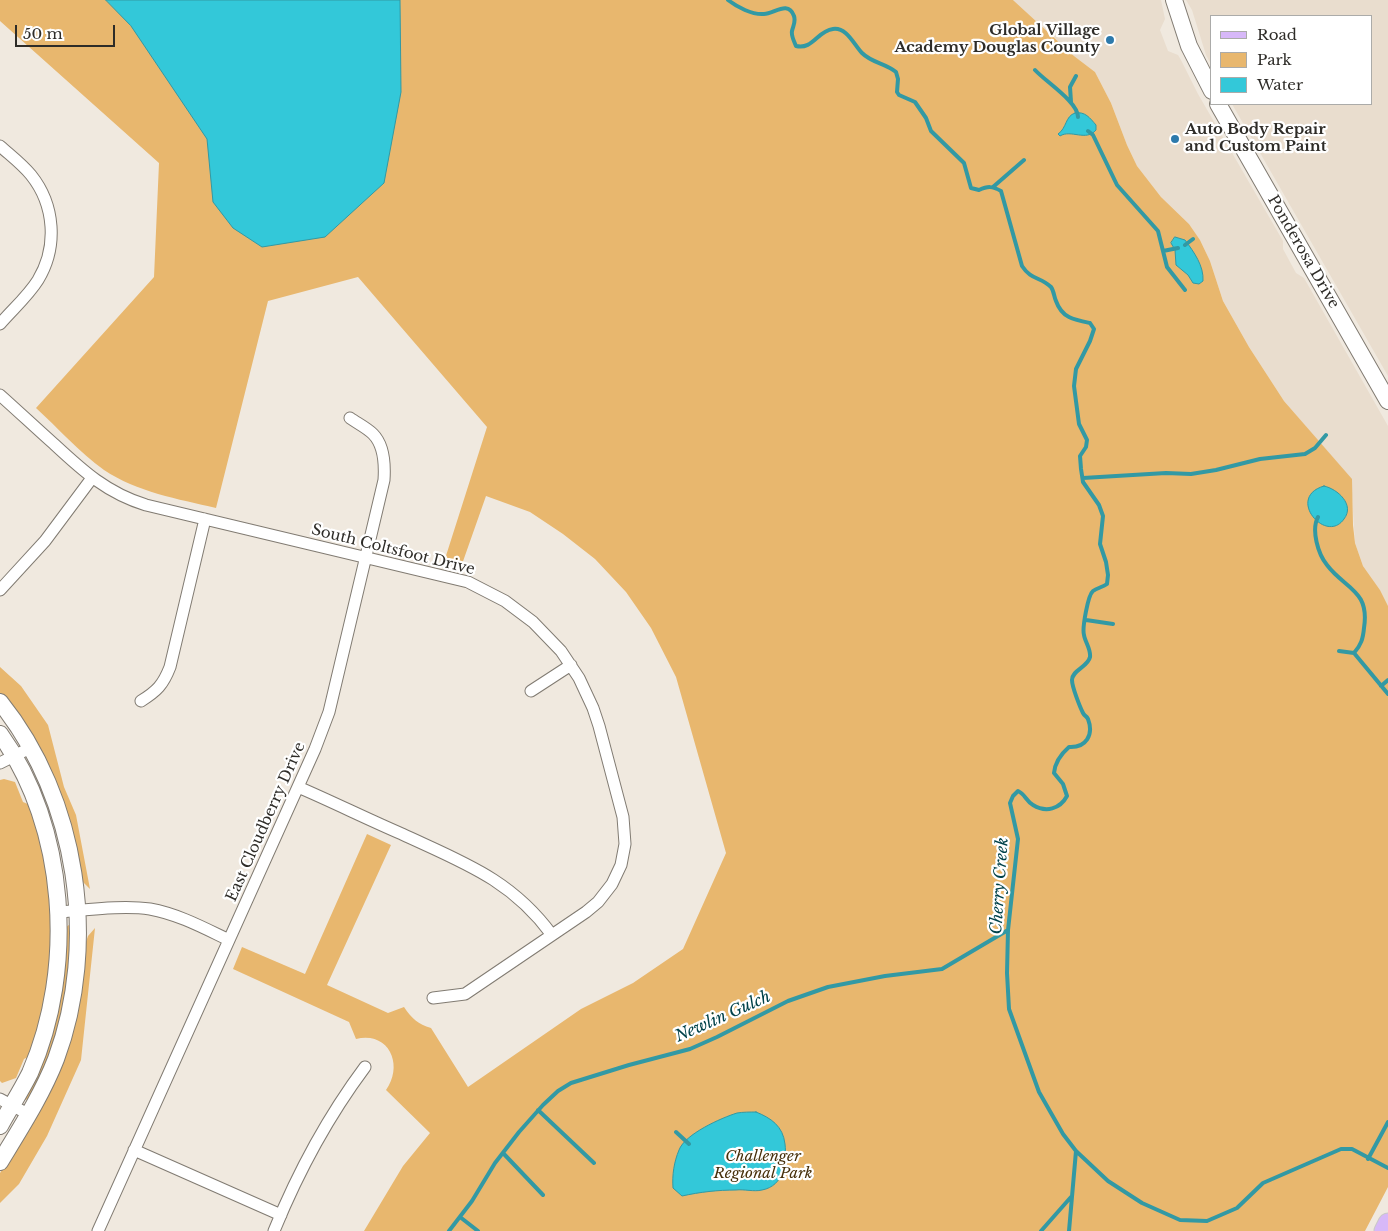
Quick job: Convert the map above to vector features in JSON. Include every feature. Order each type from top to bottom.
[{"type":"main road","points":[[1384,1231],[1388,1223]]},
{"type":"street","points":[[1174,0],[1192,52],[1210,88]]},
{"type":"street","name":"Ponderosa Drive","points":[[1219,105],[1388,401]]},
{"type":"street","points":[[0,146],[30,173],[39,186],[49,212],[51,240],[49,256],[37,282],[0,324]]},
{"type":"street","name":"South Coltsfoot Drive","points":[[0,395],[92,478],[109,490],[136,502],[460,580],[484,589],[533,622],[550,638],[572,665],[587,693],[599,726],[623,817],[625,844],[621,865],[606,893],[586,912],[465,994],[433,998]]},
{"type":"street","name":"East Cloudberry Drive","points":[[98,1231],[315,749],[329,712],[367,558],[382,492],[385,468],[377,439],[372,433],[350,418]]},
{"type":"street","points":[[0,590],[45,541],[92,478]]},
{"type":"street","points":[[141,700],[157,691],[166,678],[204,519]]},
{"type":"street","points":[[531,691],[572,665]]},
{"type":"street","points":[[0,702],[30,748],[46,780],[63,828],[72,870],[77,910],[77,959],[62,1039],[51,1070],[0,1162]]},
{"type":"street","points":[[0,734],[7,760],[28,784],[50,845],[55,871],[58,912],[57,960],[49,1012],[32,1066],[6,1102],[0,1126]]},
{"type":"street","points":[[7,760],[30,748]]},
{"type":"street","points":[[298,786],[476,868],[517,896],[552,934]]},
{"type":"street","points":[[58,912],[133,908],[153,910],[192,923],[229,940]]},
{"type":"street","points":[[274,1231],[319,1136],[365,1067]]},
{"type":"street","points":[[6,1102],[28,1114]]},
{"type":"street","points":[[134,1150],[281,1215]]},
{"type":"shaded area","points":[[1013,0],[1161,0],[1165,19],[1160,30],[1168,51],[1178,55],[1181,60],[1198,94],[1283,241],[1283,249],[1296,273],[1304,278],[1388,426],[1388,606],[1380,590],[1363,566],[1355,543],[1351,479],[1284,401],[1249,347],[1223,301],[1210,261],[1200,240],[1189,224],[1161,197],[1137,166],[1111,103],[1095,72],[1074,56]]},
{"type":"shaded area","points":[[1186,0],[1388,0],[1388,376],[1233,105],[1373,105],[1373,15],[1210,15],[1210,62],[1192,10]]},
{"type":"green space","name":"Challenger Regional Park","points":[[0,0],[1013,0],[1074,56],[1095,72],[1111,103],[1137,166],[1161,197],[1189,224],[1200,240],[1210,261],[1223,301],[1249,347],[1284,401],[1352,479],[1355,543],[1363,566],[1380,590],[1388,606],[1388,1187],[1365,1231],[364,1231],[403,1166],[430,1133],[386,1090],[394,1070],[390,1052],[385,1045],[377,1040],[368,1038],[356,1039],[349,1022],[233,969],[242,947],[305,974],[367,834],[391,845],[327,985],[388,1013],[404,1007],[416,1021],[431,1028],[468,1087],[581,1009],[633,983],[683,949],[726,853],[676,677],[651,628],[626,592],[595,559],[563,534],[530,512],[486,496],[461,567],[444,562],[487,427],[358,277],[268,301],[216,508],[158,494],[117,478],[86,456],[36,408],[154,277],[159,163],[0,21]]},
{"type":"green space","points":[[0,667],[21,686],[48,725],[64,787],[76,815],[90,889],[83,882],[72,829],[49,765],[44,763],[15,713],[0,693]]},
{"type":"green space","points":[[4,779],[15,782],[23,802],[30,805],[43,845],[53,906],[47,995],[30,1056],[24,1059],[16,1078],[2,1083],[0,1081],[0,780]]},
{"type":"green space","points":[[70,924],[72,965],[53,1052],[30,1098],[23,1101],[64,929]]},
{"type":"green space","points":[[95,928],[81,1060],[47,1136],[19,1184],[0,1203],[0,1173],[25,1132],[78,1013],[86,942],[88,936]]},
{"type":"water","points":[[106,0],[400,0],[401,92],[384,183],[325,237],[262,247],[233,228],[213,202],[207,139],[131,26]]},
{"type":"water","points":[[1075,113],[1082,113],[1087,116],[1096,125],[1096,130],[1088,135],[1064,134],[1060,136],[1058,134],[1069,117]]},
{"type":"water","points":[[1175,237],[1185,240],[1198,259],[1203,275],[1203,281],[1199,284],[1193,283],[1188,275],[1176,265],[1175,250],[1171,243]]},
{"type":"water","points":[[1324,486],[1335,490],[1346,503],[1347,514],[1336,525],[1328,526],[1319,523],[1308,508],[1308,499],[1313,492]]},
{"type":"water","points":[[756,1112],[775,1123],[784,1138],[785,1158],[783,1172],[775,1184],[759,1191],[716,1191],[682,1196],[673,1188],[673,1173],[676,1159],[679,1150],[688,1138],[704,1127],[730,1115]]},
{"type":"waterway","name":"Cherry Creek","points":[[728,0],[745,10],[759,14],[785,8],[791,11],[795,18],[792,33],[796,46],[807,45],[828,30],[838,29],[850,37],[866,56],[896,72],[898,79],[897,92],[899,95],[915,102],[926,118],[931,131],[964,163],[971,188],[979,190],[990,187],[1001,191],[1025,271],[1051,287],[1055,299],[1065,315],[1090,323],[1094,329],[1076,369],[1074,386],[1079,424],[1087,440],[1086,447],[1080,456],[1083,482],[1099,505],[1103,516],[1100,544],[1108,575],[1107,584],[1093,591],[1089,599],[1084,631],[1090,657],[1072,680],[1080,706],[1088,719],[1090,730],[1084,743],[1075,747],[1069,747],[1057,762],[1054,773],[1063,784],[1067,796],[1061,804],[1057,807],[1043,809],[1031,803],[1018,791],[1010,803],[1018,839],[1008,930],[1007,973],[1009,1009],[1039,1092],[1063,1134],[1076,1151],[1108,1181],[1142,1203],[1180,1220],[1207,1221],[1237,1208],[1263,1183],[1341,1149],[1352,1149],[1388,1168]]},
{"type":"waterway","points":[[1035,70],[1073,105],[1078,117]]},
{"type":"waterway","points":[[1071,102],[1070,87],[1076,76]]},
{"type":"waterway","points":[[1088,131],[1093,135],[1117,185],[1158,231],[1167,267],[1185,290]]},
{"type":"waterway","points":[[993,187],[1024,160]]},
{"type":"waterway","points":[[1185,245],[1193,239]]},
{"type":"waterway","points":[[1163,251],[1178,248]]},
{"type":"waterway","points":[[1083,478],[1166,473],[1191,474],[1216,470],[1260,459],[1305,454],[1315,448],[1326,435]]},
{"type":"waterway","points":[[1318,517],[1315,535],[1321,555],[1334,573],[1355,591],[1363,606],[1365,615],[1363,635],[1354,653]]},
{"type":"waterway","points":[[1086,620],[1113,624]]},
{"type":"waterway","points":[[1339,651],[1354,653],[1388,694]]},
{"type":"waterway","points":[[1381,686],[1388,680]]},
{"type":"waterway","name":"Newlin Gulch","points":[[449,1231],[472,1201],[495,1163],[519,1132],[543,1105],[558,1091],[571,1083],[690,1049],[788,1001],[828,987],[885,976],[942,969],[1008,930]]},
{"type":"waterway","points":[[538,1110],[594,1163]]},
{"type":"waterway","points":[[1368,1159],[1388,1122]]},
{"type":"waterway","points":[[676,1132],[689,1144]]},
{"type":"waterway","points":[[1069,1231],[1076,1151]]},
{"type":"waterway","points":[[503,1153],[543,1195]]},
{"type":"waterway","points":[[1041,1231],[1071,1197]]},
{"type":"waterway","points":[[460,1217],[478,1231]]},
{"type":"place","name":"Global Village Academy Douglas County","points":[[1110,40]]},
{"type":"place","name":"Auto Body Repair and Custom Paint","points":[[1175,139]]}]
